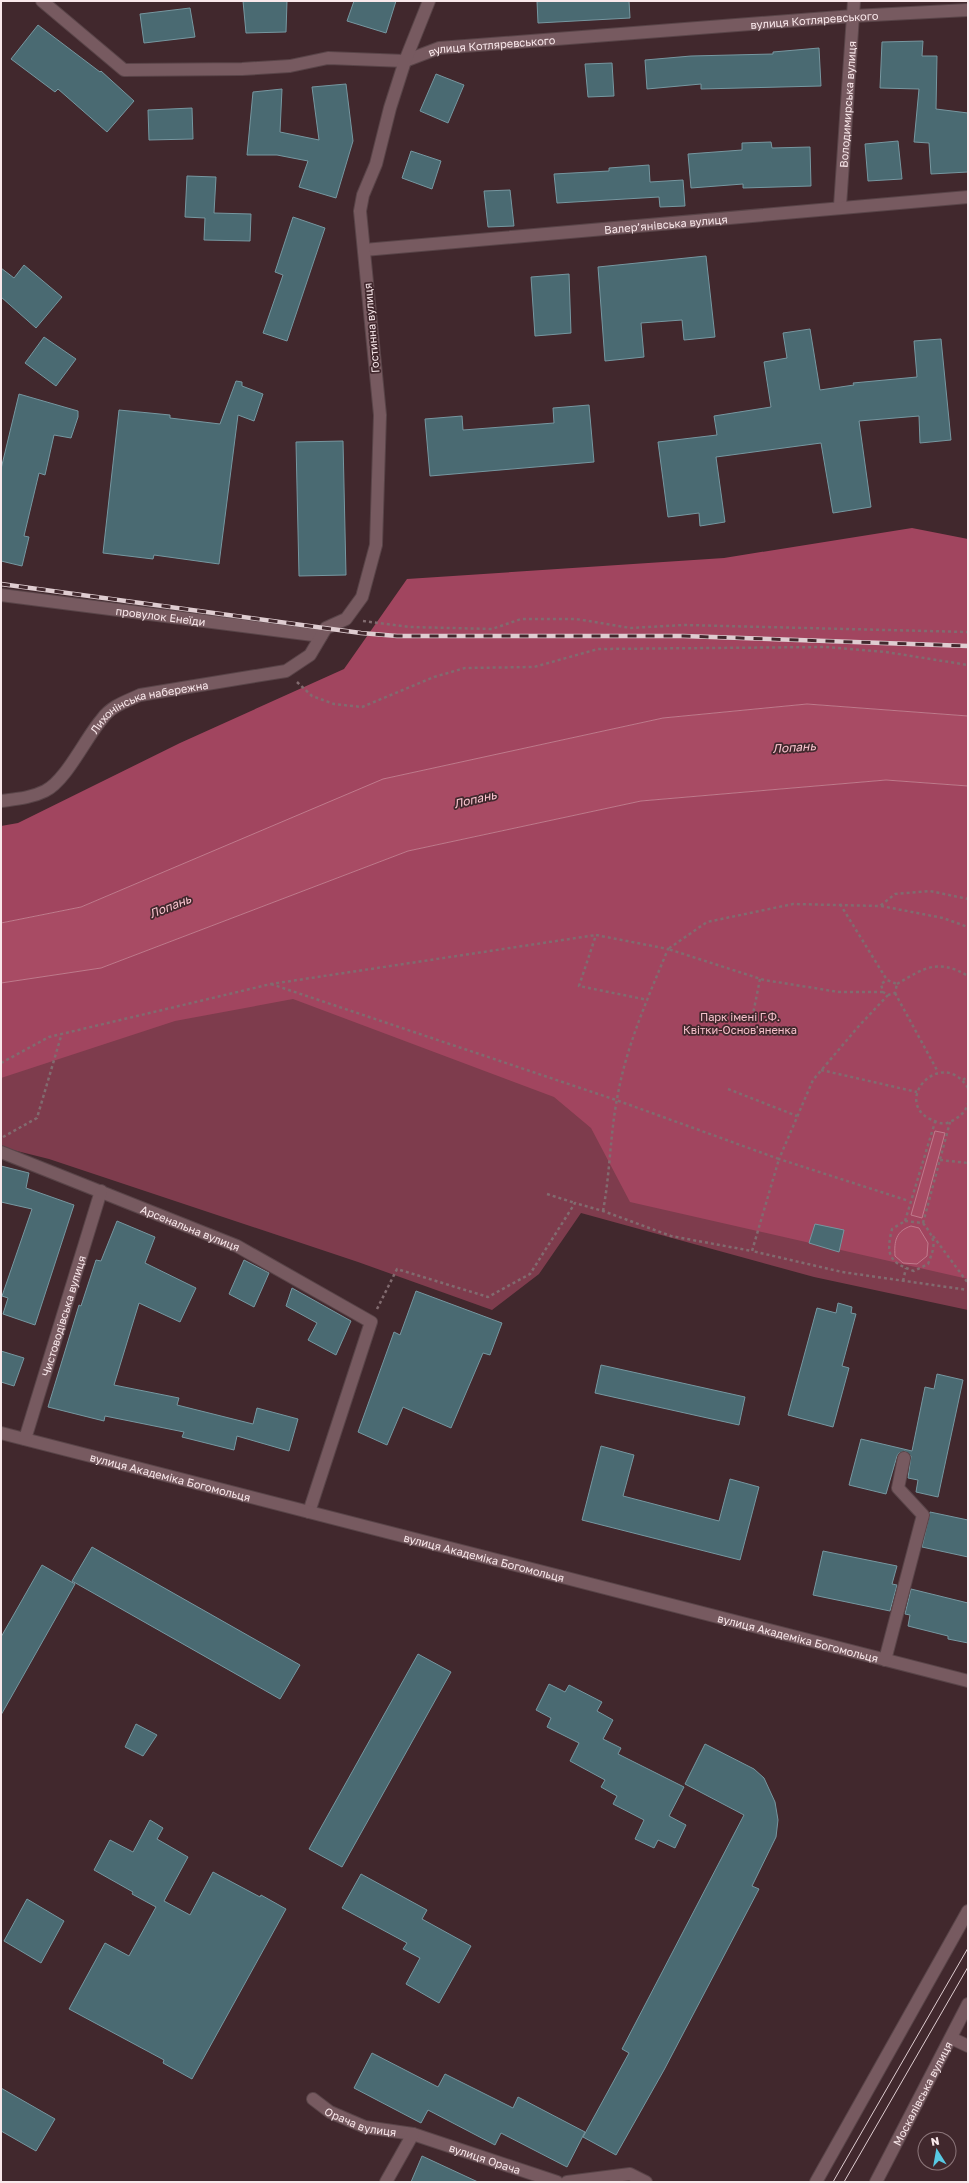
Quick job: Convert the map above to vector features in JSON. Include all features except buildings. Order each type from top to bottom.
[{"type":"street","name":"вулиця Котляревського","points":[[42,1],[124,70],[242,70],[290,66],[328,58],[405,60],[439,48],[853,16],[968,10]]},
{"type":"street","name":"Гостинна вулиця","points":[[319,640],[326,628],[346,619],[362,597],[376,545],[380,415],[360,211],[362,195],[376,164],[390,108],[405,60],[428,1]]},
{"type":"street","name":"Володимирська вулиця","points":[[840,206],[854,1]]},
{"type":"street","name":"Валер’янівська вулиця","points":[[364,250],[840,206],[968,197]]},
{"type":"street","name":"провулок Енеїди","points":[[1,595],[319,640]]},
{"type":"street","name":"Лихонінська набережна","points":[[1,801],[31,797],[47,790],[61,777],[102,717],[118,704],[140,695],[286,671],[310,655],[319,640]]},
{"type":"street","name":"Арсенальна вулиця","points":[[1,1152],[237,1246],[371,1322]]},
{"type":"street","name":"Чистоводівська вулиця","points":[[25,1439],[100,1191]]},
{"type":"street","points":[[309,1512],[371,1322]]},
{"type":"street","name":"вулиця Академіка Богомольця","points":[[1,1433],[968,1681]]},
{"type":"street","points":[[885,1660],[923,1516],[898,1488],[904,1458]]},
{"type":"street","points":[[816,2182],[968,1911]]},
{"type":"street","name":"Москалівська вулиця","points":[[876,2182],[968,2004]]},
{"type":"street","points":[[951,2038],[968,2046]]},
{"type":"street","name":"Орача вулиця","points":[[313,2099],[330,2112],[365,2127],[413,2134]]},
{"type":"street","points":[[386,2182],[413,2134]]},
{"type":"street","name":"вулиця Орача","points":[[413,2134],[557,2182]]},
{"type":"street","points":[[567,2182],[630,2174],[646,2182]]},
{"type":"path","points":[[346,619],[410,627],[484,629],[492,629],[521,619],[576,619],[632,628],[684,625],[968,632]]},
{"type":"path","points":[[286,671],[312,696],[334,704],[362,707],[434,676],[465,668],[534,667],[598,649],[826,647],[886,652],[968,665]]},
{"type":"path","points":[[880,906],[895,894],[930,891],[968,899]]},
{"type":"path","points":[[603,1211],[608,1186],[616,1100],[632,1039],[668,948],[707,922],[793,904],[880,906],[943,918],[968,927]]},
{"type":"path","points":[[840,904],[887,980],[897,984]]},
{"type":"path","points":[[596,935],[579,986],[648,1000]]},
{"type":"path","points":[[1,1063],[49,1037],[62,1033],[271,984],[596,935],[668,948],[760,979],[839,992],[883,992],[888,995]]},
{"type":"path","points":[[938,1072],[895,993],[897,984],[924,968],[954,967],[968,976]]},
{"type":"path","points":[[750,1029],[760,979]]},
{"type":"path","points":[[883,992],[881,984],[887,980]]},
{"type":"path","points":[[271,984],[616,1100],[779,1159],[909,1201]]},
{"type":"path","points":[[752,1251],[779,1159],[813,1080],[888,995],[895,993]]},
{"type":"path","points":[[1,1138],[37,1118],[62,1033]]},
{"type":"path","points":[[821,1070],[917,1092]]},
{"type":"path","points":[[968,1088],[963,1080],[956,1076],[938,1072],[928,1076],[917,1092],[917,1104],[925,1116],[936,1122],[944,1124],[957,1119],[967,1111],[968,1103]]},
{"type":"path","points":[[963,1080],[968,1076]]},
{"type":"path","points":[[728,1089],[797,1116]]},
{"type":"path","points":[[905,1222],[936,1122]]},
{"type":"path","points":[[923,1223],[950,1122]]},
{"type":"path","points":[[940,1160],[968,1163]]},
{"type":"path","points":[[547,1194],[603,1211],[671,1236],[752,1251],[842,1272],[968,1290]]},
{"type":"path","points":[[371,1322],[397,1269],[488,1298],[530,1274],[575,1203]]},
{"type":"path","points":[[933,1236],[935,1247],[928,1264],[914,1271],[899,1266],[891,1258],[887,1246],[892,1229],[905,1222],[923,1223],[933,1236],[968,1284]]},
{"type":"path","points":[[903,1281],[906,1268]]},
{"type":"green space","points":[[912,528],[968,539],[968,716],[807,704],[663,718],[388,778],[81,907],[1,923],[1,826],[18,823],[180,743],[344,669],[407,579],[724,558]]},
{"type":"green space","name":"Парк імені Г.Ф. Квітки-Основ'яненка","points":[[886,780],[968,786],[968,1279],[630,1202],[591,1128],[554,1097],[293,999],[175,1021],[1,1078],[1,983],[101,968],[408,851],[641,801]]},
{"type":"green space","name":"Парк імені Г.Ф. Квітки-Основ'яненка","points":[[968,786],[968,1310],[814,1277],[581,1213],[539,1274],[492,1310],[358,1262],[49,1159],[1,1147],[1,983],[101,968],[408,851]]},
{"type":"water","name":"Лопань","points":[[807,704],[968,716],[968,786],[886,780],[641,801],[408,851],[101,968],[1,983],[1,923],[81,907],[383,779],[663,718]]},
{"type":"water","points":[[935,1131],[945,1133],[922,1218],[911,1215]]},
{"type":"water","points":[[911,1226],[919,1228],[928,1243],[927,1256],[917,1264],[903,1263],[895,1256],[897,1237],[902,1231]]},
{"type":"tram line","points":[[833,2182],[968,1948]]},
{"type":"tram line","points":[[844,2182],[968,1967]]},
{"type":"railway","points":[[1,584],[361,633],[397,636],[683,636],[968,646]]}]
